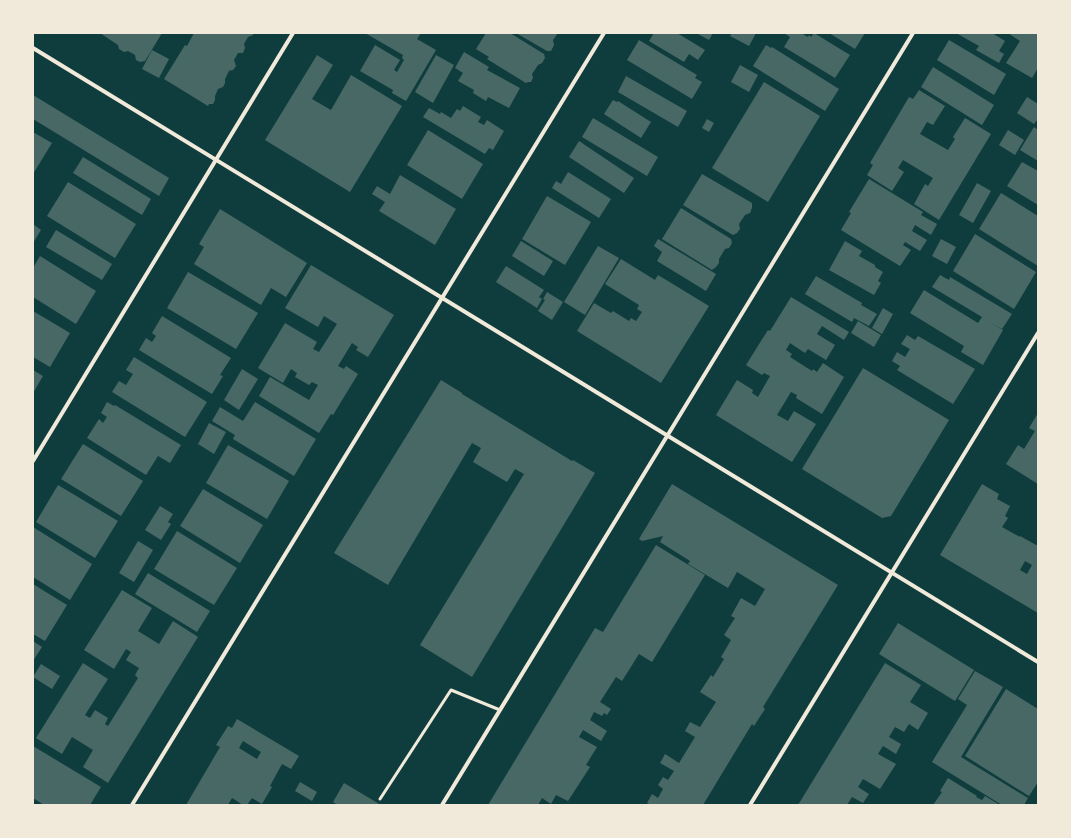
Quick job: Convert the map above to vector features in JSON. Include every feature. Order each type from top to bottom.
[{"type":"street","points":[[33,461],[294,33]]},
{"type":"street","points":[[132,805],[604,33]]},
{"type":"street","points":[[442,805],[913,33]]},
{"type":"street","points":[[33,48],[1038,662]]},
{"type":"street","points":[[750,805],[1038,333]]},
{"type":"lane","points":[[380,799],[451,690],[500,710]]},
{"type":"building","points":[[100,33],[162,33],[145,61],[140,62],[136,60],[135,55],[128,51],[124,52],[119,49],[118,45]]},
{"type":"building","points":[[194,33],[254,33],[248,37],[244,44],[245,48],[243,53],[238,53],[234,60],[236,66],[233,70],[228,71],[225,83],[223,87],[218,89],[213,104],[209,104],[208,106],[164,79],[185,45],[187,46]]},
{"type":"building","points":[[365,33],[421,33],[417,39],[436,50],[406,101],[392,93],[393,90],[360,71],[375,45],[400,60],[394,70],[397,72],[404,60],[402,58],[403,55]]},
{"type":"building","points":[[486,33],[510,33],[544,54],[545,58],[532,74],[533,78],[531,82],[526,83],[487,59],[489,57],[476,49]]},
{"type":"building","points":[[516,33],[558,33],[553,40],[554,45],[551,51],[547,51]]},
{"type":"building","points":[[654,33],[677,33],[705,50],[698,60],[689,54],[684,62],[649,41]]},
{"type":"building","points":[[696,33],[713,33],[709,40]]},
{"type":"building","points":[[732,33],[756,33],[749,46],[730,36]]},
{"type":"building","points":[[784,33],[801,33],[811,37],[814,33],[850,55],[835,78],[784,47],[790,37]]},
{"type":"building","points":[[829,33],[865,33],[855,49]]},
{"type":"building","points":[[956,33],[992,33],[1005,41],[999,51],[1004,54],[999,63],[976,50],[979,46]]},
{"type":"building","points":[[1008,33],[1038,33],[1038,68],[1032,78],[1006,63],[1020,41]]},
{"type":"building","points":[[639,40],[697,75],[695,78],[702,82],[692,99],[627,60]]},
{"type":"building","points":[[949,40],[1006,74],[994,95],[937,60]]},
{"type":"building","points":[[766,45],[771,48],[772,47],[839,89],[825,111],[753,66]]},
{"type":"building","points":[[152,50],[169,59],[159,78],[142,69]]},
{"type":"building","points":[[464,52],[489,67],[487,70],[520,88],[509,108],[488,97],[486,101],[473,93],[474,90],[458,81],[463,73],[455,68]]},
{"type":"building","points":[[317,55],[333,65],[312,99],[331,110],[351,75],[402,106],[350,192],[265,140]]},
{"type":"building","points":[[436,55],[454,65],[433,103],[415,92]]},
{"type":"building","points":[[740,65],[758,75],[749,92],[731,82]]},
{"type":"building","points":[[933,67],[994,105],[982,125],[921,87]]},
{"type":"building","points":[[626,76],[687,111],[678,127],[618,92]]},
{"type":"building","points":[[764,82],[820,116],[768,202],[712,168]]},
{"type":"building","points":[[919,90],[945,106],[933,125],[927,122],[920,134],[948,150],[955,139],[953,137],[965,118],[991,134],[939,220],[914,204],[925,184],[928,186],[933,178],[903,160],[898,168],[904,172],[892,191],[867,175],[873,165],[870,163],[909,97],[913,99]]},
{"type":"building","points":[[33,95],[169,178],[159,196],[33,119]]},
{"type":"building","points":[[1027,97],[1038,104],[1038,119],[1034,124],[1017,113]]},
{"type":"building","points":[[613,100],[618,101],[651,122],[641,138],[604,114]]},
{"type":"building","points":[[463,106],[481,117],[478,122],[484,125],[487,120],[504,131],[493,150],[489,148],[485,154],[423,117],[429,108],[440,114],[441,112],[451,118],[457,109],[460,111]]},
{"type":"building","points":[[593,118],[658,157],[647,176],[582,137]]},
{"type":"building","points":[[707,119],[714,123],[709,132],[702,128]]},
{"type":"building","points":[[1034,127],[1038,130],[1038,161],[1020,150]]},
{"type":"building","points":[[428,130],[483,164],[462,199],[407,165]]},
{"type":"building","points":[[1008,130],[1024,140],[1015,155],[999,145]]},
{"type":"building","points":[[33,132],[52,143],[33,174]]},
{"type":"building","points":[[579,141],[634,178],[624,193],[569,157]]},
{"type":"building","points":[[83,157],[151,199],[142,215],[73,173]]},
{"type":"building","points":[[1022,162],[1038,171],[1038,205],[1007,186]]},
{"type":"building","points":[[568,172],[611,199],[599,218],[552,188],[556,181],[561,184]]},
{"type":"building","points":[[702,174],[752,203],[750,213],[745,215],[739,224],[740,229],[737,233],[733,235],[683,205]]},
{"type":"building","points":[[400,175],[456,209],[435,245],[379,211],[385,202],[372,194],[377,186],[390,194]]},
{"type":"building","points":[[869,179],[923,212],[921,215],[937,224],[931,235],[915,225],[912,231],[927,240],[920,251],[905,242],[903,245],[911,250],[900,266],[841,230],[851,213],[849,212]]},
{"type":"building","points":[[68,182],[136,224],[115,258],[47,216]]},
{"type":"building","points":[[977,183],[991,191],[973,223],[959,215]]},
{"type":"building","points":[[1001,193],[1038,216],[1038,266],[979,229]]},
{"type":"building","points":[[547,196],[591,222],[565,265],[522,239]]},
{"type":"building","points":[[681,208],[731,239],[732,243],[729,248],[725,249],[719,259],[719,263],[712,270],[662,239]]},
{"type":"building","points":[[220,209],[307,263],[286,297],[271,288],[261,305],[194,264],[204,247],[199,244]]},
{"type":"building","points":[[33,224],[41,230],[33,243]]},
{"type":"building","points":[[56,230],[112,264],[102,280],[46,247]]},
{"type":"building","points":[[975,234],[1036,272],[1014,309],[953,271]]},
{"type":"building","points":[[658,239],[716,274],[706,291],[657,261],[662,252],[654,246]]},
{"type":"building","points":[[941,239],[956,247],[947,264],[932,256]]},
{"type":"building","points":[[521,241],[553,261],[544,276],[512,256]]},
{"type":"building","points":[[845,241],[862,251],[859,256],[875,265],[875,267],[883,272],[878,281],[881,283],[874,295],[829,270]]},
{"type":"building","points":[[598,246],[619,258],[585,315],[564,302]]},
{"type":"building","points":[[40,256],[96,291],[76,324],[33,297],[33,268]]},
{"type":"building","points":[[621,259],[655,280],[658,275],[709,306],[661,383],[577,331],[594,303],[611,313],[613,311],[629,321],[631,318],[636,321],[642,312],[637,309],[639,305],[605,284]]},
{"type":"building","points":[[311,265],[394,315],[368,357],[356,350],[358,347],[352,343],[338,366],[344,369],[346,366],[358,374],[333,415],[331,414],[319,433],[259,396],[270,377],[309,400],[318,385],[312,382],[309,385],[295,377],[297,373],[291,369],[283,383],[258,368],[285,323],[317,342],[313,349],[319,352],[337,324],[324,316],[318,327],[285,308]]},
{"type":"building","points":[[506,266],[544,290],[539,297],[542,299],[537,308],[496,282]]},
{"type":"building","points":[[188,272],[258,313],[236,349],[167,308]]},
{"type":"building","points":[[940,275],[949,280],[950,277],[1012,314],[1002,329],[989,322],[1003,330],[983,365],[961,352],[964,346],[910,313],[924,290],[978,323],[982,317],[932,287]]},
{"type":"building","points":[[816,276],[862,303],[861,305],[877,314],[869,326],[854,318],[852,322],[805,294]]},
{"type":"building","points":[[547,292],[563,302],[552,320],[538,311],[545,300],[543,299]]},
{"type":"building","points":[[791,297],[849,332],[844,340],[822,326],[817,334],[835,345],[826,360],[808,349],[805,353],[790,343],[786,350],[792,354],[790,357],[812,371],[813,369],[817,372],[823,363],[844,377],[822,414],[796,398],[797,395],[791,392],[777,415],[788,421],[794,411],[816,424],[792,462],[716,415],[737,380],[753,390],[752,393],[758,397],[770,376],[764,373],[762,375],[746,365],[768,330],[770,331]]},
{"type":"building","points":[[883,308],[893,314],[882,334],[872,328]]},
{"type":"building","points":[[33,311],[70,333],[50,367],[33,357]]},
{"type":"building","points":[[162,316],[231,358],[220,375],[223,376],[212,394],[139,350],[146,338],[152,342],[156,336],[152,333]]},
{"type":"building","points":[[858,321],[881,335],[874,347],[851,333]]},
{"type":"building","points":[[907,335],[915,340],[918,336],[975,369],[953,404],[897,370],[900,366],[892,361],[897,352],[905,357],[910,349],[901,344]]},
{"type":"building","points":[[134,357],[207,402],[185,437],[112,392],[119,381],[126,385],[133,374],[126,370]]},
{"type":"building","points":[[863,368],[949,420],[891,516],[882,518],[802,469]]},
{"type":"building","points":[[242,369],[258,379],[239,410],[224,400]]},
{"type":"building","points":[[33,370],[43,376],[33,393]]},
{"type":"building","points":[[441,380],[572,461],[573,460],[595,473],[472,677],[420,645],[524,474],[515,469],[507,482],[473,462],[481,448],[472,443],[388,585],[334,553]]},
{"type":"building","points":[[107,402],[114,406],[115,405],[181,445],[170,463],[158,456],[146,475],[87,438],[99,419],[103,423],[107,417],[101,413]]},
{"type":"building","points":[[255,402],[316,439],[294,476],[233,439],[235,435],[212,421],[220,407],[243,421]]},
{"type":"building","points":[[1038,413],[1038,484],[1006,464],[1018,445],[1024,449],[1035,431],[1029,428]]},
{"type":"building","points":[[209,423],[226,432],[214,454],[198,444]]},
{"type":"building","points":[[83,444],[143,481],[121,516],[61,479]]},
{"type":"building","points":[[228,445],[289,481],[267,519],[206,483]]},
{"type":"building","points":[[672,484],[838,585],[763,707],[765,709],[754,726],[752,724],[703,805],[651,805],[647,803],[652,794],[658,798],[663,789],[658,785],[663,777],[668,780],[674,771],[660,763],[665,754],[679,763],[695,737],[685,731],[690,722],[700,727],[716,702],[700,692],[711,675],[713,677],[724,659],[721,657],[731,640],[724,635],[735,618],[731,616],[741,598],[755,606],[765,589],[737,572],[728,588],[688,564],[690,561],[660,542],[663,536],[642,541],[639,539]]},
{"type":"building","points":[[982,484],[999,494],[997,499],[1010,506],[1005,516],[1008,518],[1002,527],[1038,546],[1038,613],[940,555]],"holes":[[[1025,561],[1032,565],[1027,574],[1020,570]]]},
{"type":"building","points":[[58,485],[118,521],[95,558],[36,522]]},
{"type":"building","points":[[203,489],[263,525],[240,563],[180,526]]},
{"type":"building","points":[[160,506],[173,514],[168,522],[171,524],[161,540],[145,530]]},
{"type":"building","points":[[33,527],[92,564],[70,600],[33,577]]},
{"type":"building","points":[[177,531],[237,568],[214,605],[154,569]]},
{"type":"building","points":[[138,541],[153,550],[134,582],[119,573]]},
{"type":"building","points":[[656,545],[705,575],[652,662],[639,654],[622,681],[616,677],[600,702],[611,709],[607,715],[604,713],[602,716],[594,712],[590,720],[607,731],[601,741],[583,730],[579,737],[597,747],[586,765],[590,767],[568,801],[556,795],[551,804],[542,798],[538,805],[488,805],[595,628],[603,632]]},
{"type":"building","points":[[148,573],[210,611],[197,632],[135,594]]},
{"type":"building","points":[[33,584],[67,605],[45,641],[33,634]]},
{"type":"building","points":[[122,590],[152,608],[138,631],[159,644],[173,621],[198,637],[108,783],[83,767],[93,750],[72,737],[62,754],[36,738],[83,663],[108,679],[85,715],[90,718],[95,710],[108,718],[105,724],[108,726],[138,678],[135,675],[139,668],[126,660],[131,652],[126,649],[114,669],[84,650]]},
{"type":"building","points":[[898,623],[974,670],[955,701],[879,654]]},
{"type":"building","points":[[33,641],[42,647],[33,661]]},
{"type":"building","points":[[885,663],[921,685],[910,702],[928,713],[918,730],[909,724],[904,732],[895,727],[889,737],[901,744],[896,754],[883,746],[878,754],[896,764],[880,789],[863,779],[858,787],[869,794],[863,803],[852,797],[847,805],[798,805]]},
{"type":"building","points":[[41,664],[60,676],[52,689],[33,677]]},
{"type":"building","points":[[975,671],[1003,687],[961,757],[1028,798],[1024,805],[1002,805],[932,762],[967,705],[958,699]]},
{"type":"building","points":[[1006,689],[1038,709],[1038,782],[1029,796],[965,756]]},
{"type":"building","points":[[237,719],[299,756],[291,769],[282,764],[270,786],[272,787],[262,804],[252,798],[247,805],[243,805],[232,798],[228,805],[186,805],[220,747],[216,745],[228,726],[232,728]],"holes":[[[243,741],[261,752],[257,759],[239,748]]]},
{"type":"building","points":[[33,746],[101,787],[90,805],[44,805],[33,798]]},
{"type":"building","points":[[948,778],[977,796],[976,797],[982,800],[985,796],[1000,805],[933,805],[942,792],[940,791]]},
{"type":"building","points":[[300,782],[317,792],[312,801],[295,791]]},
{"type":"building","points":[[344,783],[381,805],[338,805],[333,802]]}]
